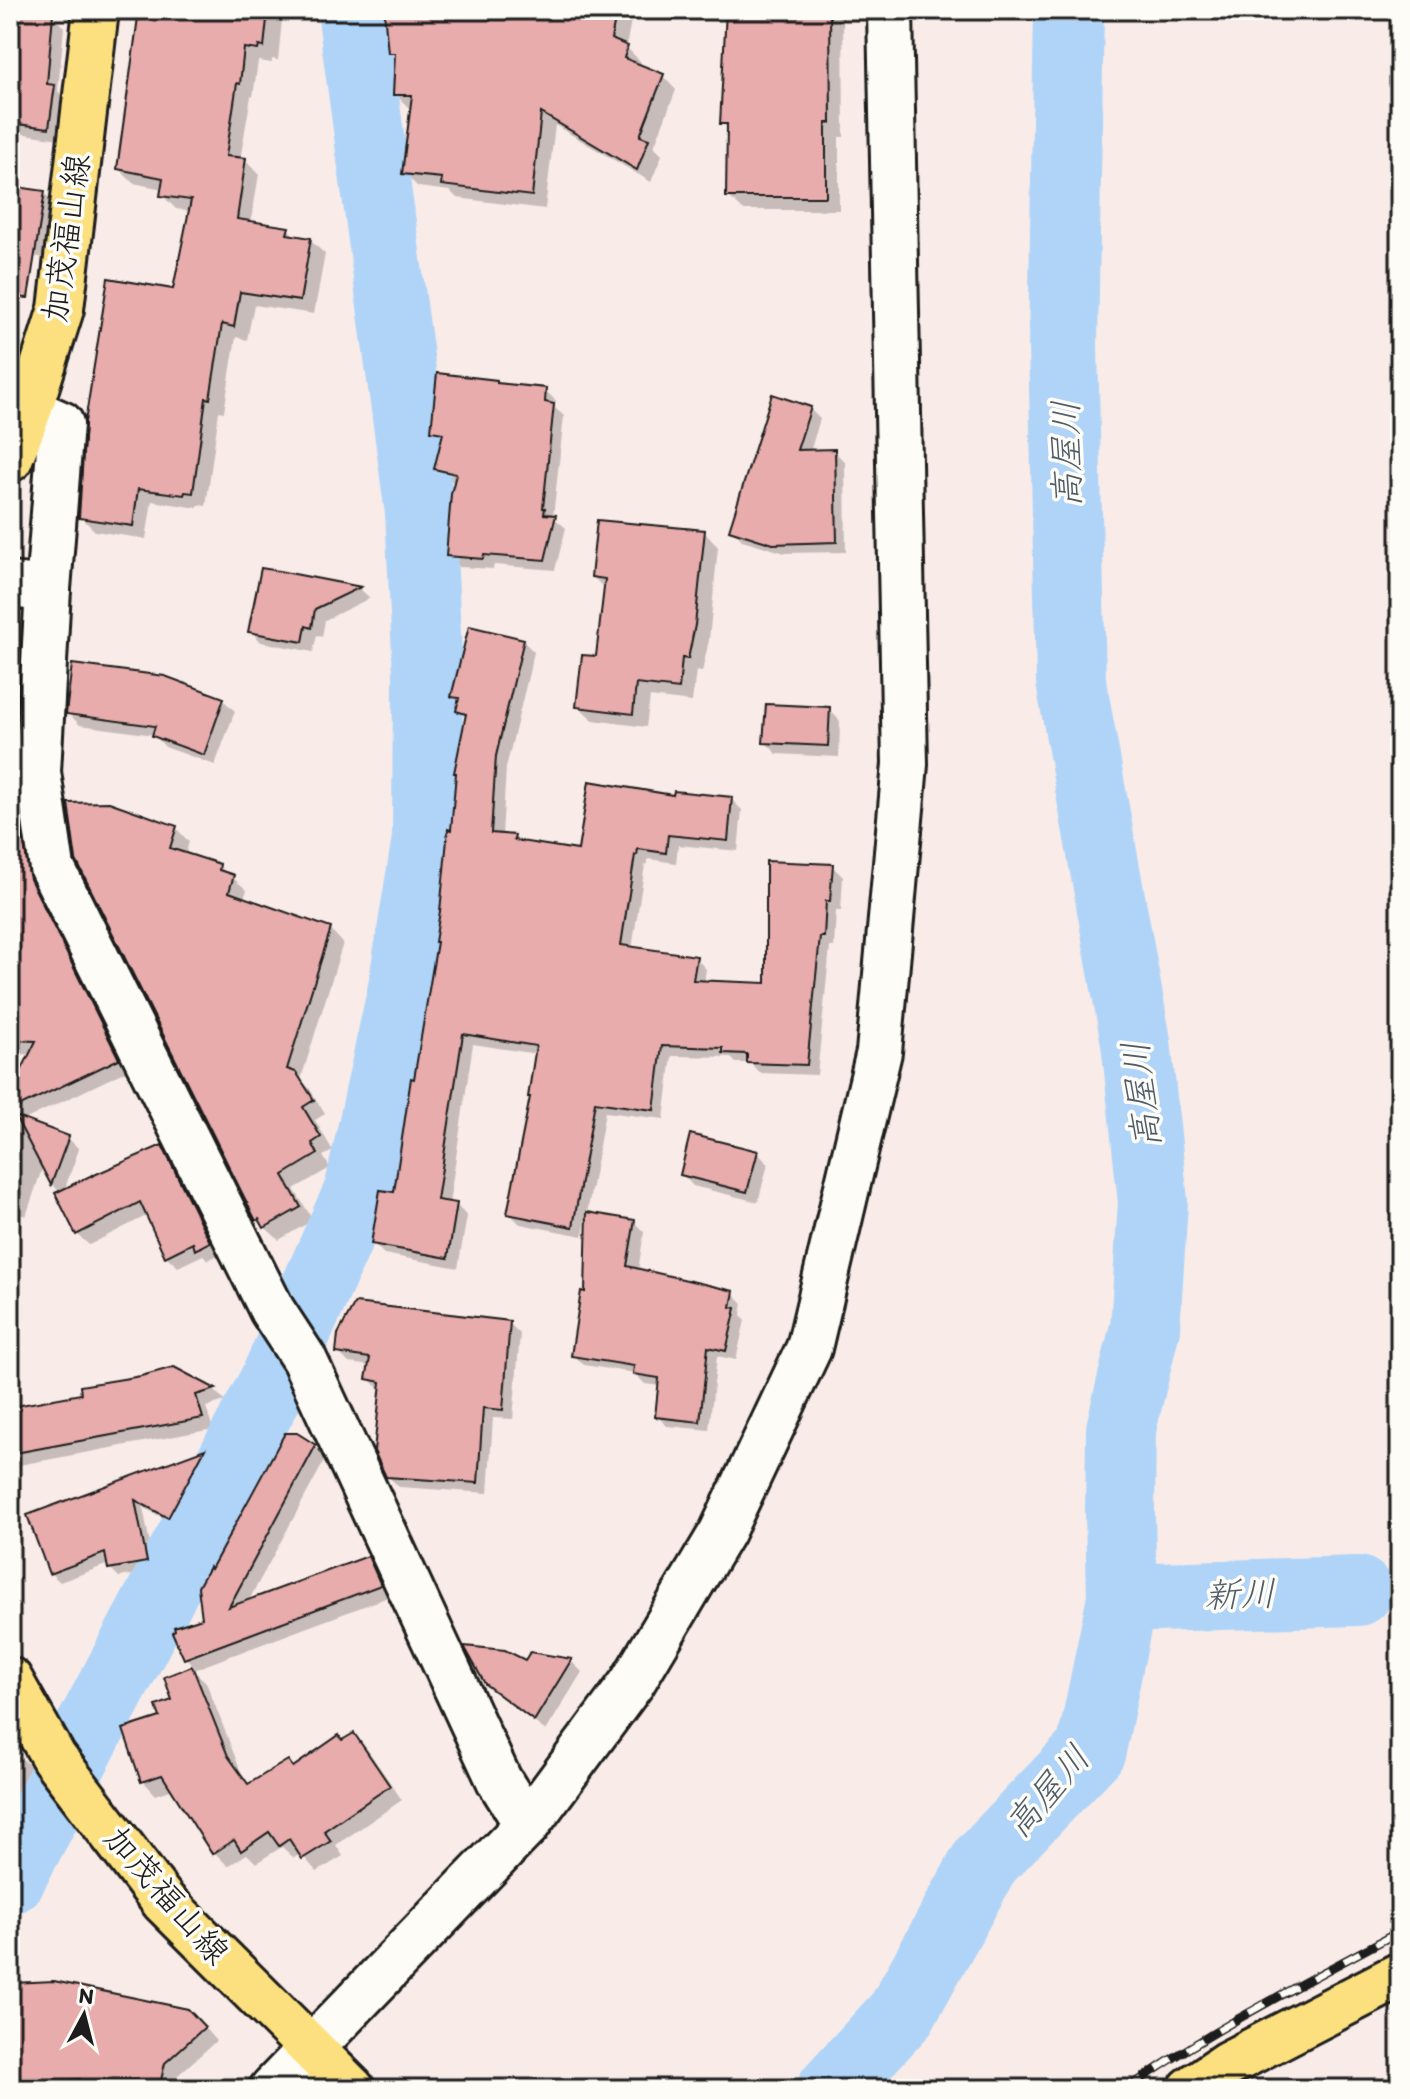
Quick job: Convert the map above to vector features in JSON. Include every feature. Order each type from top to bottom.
[{"type":"main road","name":"加茂福山線","points":[[10,459],[61,309],[96,10]]},
{"type":"main road","name":"加茂福山線","points":[[10,1680],[54,1758],[164,1902],[352,2089]]},
{"type":"main road","points":[[1191,2089],[1227,2064],[1400,1975]]},
{"type":"street","points":[[272,2089],[527,1825],[632,1683],[722,1532],[809,1348],[879,1052],[905,764],[890,10]]},
{"type":"street","points":[[29,410],[61,424],[29,587],[38,772],[52,868],[272,1310],[304,1359],[499,1780],[527,1825]]},
{"type":"building","points":[[10,10],[53,14],[47,84],[55,85],[49,128],[10,123]]},
{"type":"building","points":[[139,10],[268,10],[264,47],[259,46],[258,50],[244,48],[226,156],[246,158],[237,219],[289,227],[287,234],[311,238],[300,301],[240,292],[234,327],[222,324],[210,399],[206,398],[193,493],[185,492],[184,495],[138,489],[133,526],[79,518],[85,422],[108,278],[173,289],[191,200],[160,196],[163,178],[117,169]]},
{"type":"building","points":[[384,10],[617,10],[611,39],[628,46],[624,58],[664,74],[640,136],[649,139],[637,170],[541,113],[532,196],[441,185],[442,178],[402,174],[412,95],[393,95],[395,53],[388,53]]},
{"type":"building","points":[[726,10],[830,10],[831,123],[826,123],[826,197],[726,197],[727,124],[720,124]]},
{"type":"building","points":[[10,186],[45,191],[28,298],[10,297]]},
{"type":"building","points":[[437,373],[546,388],[545,402],[554,404],[543,508],[544,514],[556,515],[545,560],[484,555],[483,559],[446,556],[451,494],[456,474],[434,469],[443,433],[431,431]]},
{"type":"building","points":[[772,394],[811,407],[797,450],[835,449],[837,542],[773,544],[729,530]]},
{"type":"building","points":[[597,520],[705,530],[695,625],[688,659],[682,658],[679,689],[636,684],[633,714],[576,707],[582,655],[596,656],[605,579],[591,577]]},
{"type":"building","points":[[261,568],[361,587],[315,609],[312,628],[306,626],[303,642],[248,632]]},
{"type":"building","points":[[469,626],[524,639],[496,756],[491,833],[515,835],[514,840],[578,850],[589,781],[673,795],[674,791],[732,797],[728,841],[668,835],[666,853],[638,849],[621,945],[697,956],[693,980],[766,983],[766,861],[833,864],[830,901],[826,901],[824,937],[820,937],[807,1065],[747,1063],[747,1054],[723,1053],[723,1048],[662,1046],[654,1110],[595,1102],[573,1227],[507,1214],[530,1097],[536,1046],[463,1034],[437,1200],[457,1203],[448,1258],[371,1244],[380,1190],[394,1192],[411,1078],[414,1079],[437,942],[448,829],[451,830],[454,773],[466,714],[456,711],[459,698],[451,697]]},
{"type":"building","points":[[72,664],[165,676],[224,698],[204,755],[152,736],[155,726],[66,714]]},
{"type":"building","points":[[766,704],[830,707],[828,746],[763,743]]},
{"type":"building","points":[[109,802],[177,826],[170,848],[220,864],[219,870],[234,875],[229,892],[331,928],[287,1069],[296,1072],[314,1100],[303,1107],[321,1137],[312,1143],[318,1154],[283,1175],[301,1207],[264,1228],[259,1219],[256,1221],[76,860],[68,803]]},
{"type":"building","points":[[10,804],[17,804],[30,879],[119,1059],[10,1111],[10,1093],[36,1041],[10,1040]]},
{"type":"building","points":[[15,1116],[69,1136],[51,1185]]},
{"type":"building","points":[[690,1134],[758,1151],[747,1192],[680,1175]]},
{"type":"building","points":[[162,1145],[210,1242],[195,1250],[193,1243],[165,1257],[140,1202],[76,1235],[55,1193]]},
{"type":"building","points":[[587,1212],[635,1220],[627,1266],[734,1291],[731,1307],[736,1308],[726,1351],[708,1347],[700,1422],[655,1417],[659,1378],[633,1374],[634,1366],[571,1356],[581,1291],[585,1292]]},
{"type":"building","points":[[355,1303],[510,1321],[503,1410],[483,1408],[478,1483],[386,1477],[374,1451],[381,1382],[366,1379],[370,1358],[336,1353],[338,1334]]},
{"type":"building","points":[[174,1367],[216,1389],[196,1395],[203,1418],[10,1454],[10,1407],[81,1394],[80,1386]]},
{"type":"building","points":[[285,1433],[297,1433],[316,1445],[229,1607],[368,1556],[381,1585],[184,1659],[172,1632],[174,1627],[202,1618],[198,1587],[209,1567],[211,1569]]},
{"type":"building","points":[[205,1449],[168,1518],[135,1500],[147,1562],[108,1569],[105,1553],[49,1574],[27,1515]]},
{"type":"building","points":[[464,1646],[505,1650],[525,1660],[530,1652],[572,1659],[534,1721],[485,1684]]},
{"type":"building","points":[[192,1666],[228,1756],[248,1784],[288,1760],[293,1767],[339,1735],[342,1740],[354,1733],[390,1786],[324,1831],[331,1841],[302,1859],[289,1839],[279,1846],[269,1832],[241,1851],[234,1840],[212,1854],[162,1775],[141,1782],[123,1729],[160,1717],[156,1706],[172,1700],[164,1677]]},
{"type":"building","points":[[54,1981],[188,2009],[205,2027],[165,2063],[159,2089],[81,2089],[80,2079],[18,2082],[12,1983]]},
{"type":"waterway","points":[[10,1879],[274,1382],[359,1191],[402,993],[427,839],[428,675],[420,512],[352,10]]},
{"type":"waterway","name":"高屋川","points":[[832,2089],[901,2014],[986,1860],[1091,1750],[1122,1598],[1121,1429],[1145,1328],[1153,1202],[1136,1042],[1071,681],[1063,346],[1069,10]]},
{"type":"waterway","name":"新川","points":[[1122,1598],[1358,1591]]},
{"type":"railway","points":[[1127,2089],[1227,2025],[1400,1931]]}]
